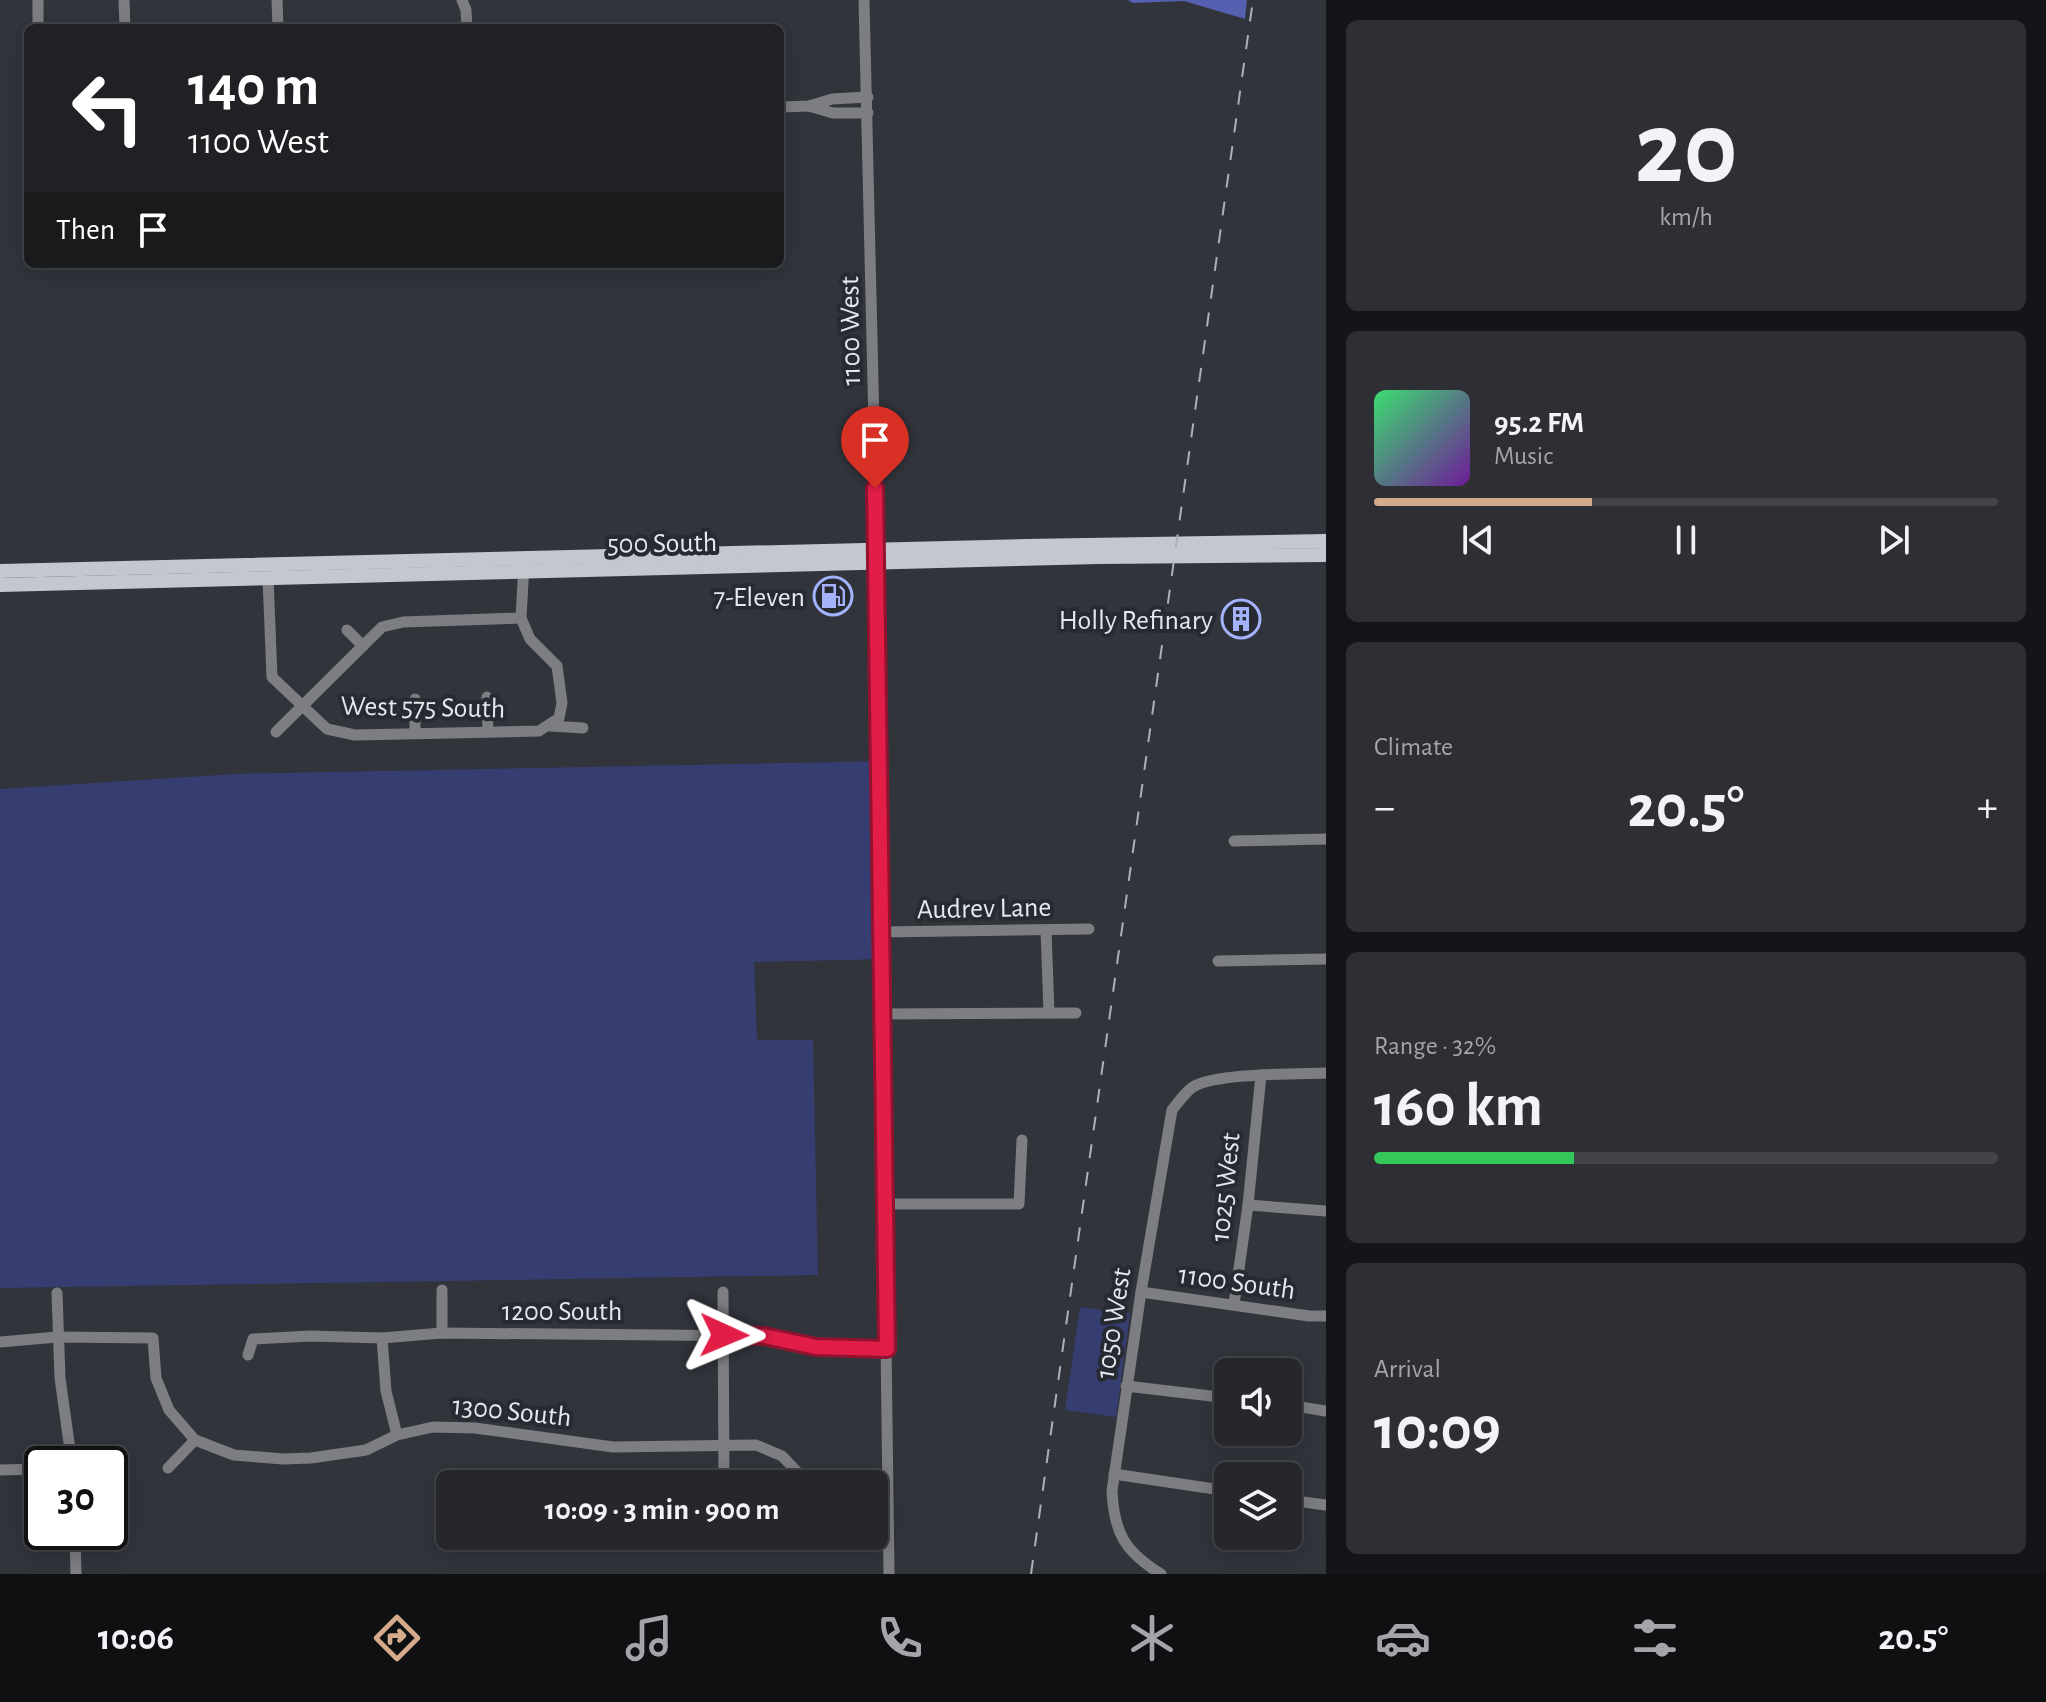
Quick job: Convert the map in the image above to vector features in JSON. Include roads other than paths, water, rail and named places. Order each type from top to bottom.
[{"type":"main road","name":"500 South","points":[[0,571],[524,564],[1326,541]]},
{"type":"main road","name":"500 South","points":[[876,556],[1326,555]]},
{"type":"main road","name":"500 South","points":[[0,585],[268,578],[524,564]]},
{"type":"street","points":[[38,0],[38,24]]},
{"type":"street","points":[[124,0],[125,24]]},
{"type":"street","points":[[277,0],[278,24]]},
{"type":"street","points":[[462,0],[467,24]]},
{"type":"street","name":"1100 West","points":[[864,0],[876,556],[887,1470]]},
{"type":"street","points":[[784,107],[868,97]]},
{"type":"street","points":[[809,106],[833,113],[868,113]]},
{"type":"street","points":[[524,564],[521,618],[530,639],[557,666],[562,703],[559,718],[550,726]]},
{"type":"street","name":"West 575 South","points":[[268,578],[272,677],[327,729],[339,733],[539,731],[550,726],[583,728]]},
{"type":"street","points":[[276,732],[382,627],[521,618]]},
{"type":"street","points":[[347,630],[363,646]]},
{"type":"street","points":[[487,697],[488,732]]},
{"type":"street","points":[[415,699],[415,732]]},
{"type":"street","points":[[1234,841],[1326,839]]},
{"type":"street","name":"Audrev Lane","points":[[881,932],[1089,929]]},
{"type":"street","points":[[1046,930],[1049,1013]]},
{"type":"street","points":[[1218,961],[1326,959]]},
{"type":"street","points":[[882,1014],[1076,1013]]},
{"type":"street","points":[[1261,1075],[1326,1073]]},
{"type":"street","name":"1050 West","points":[[1161,1574],[1146,1568],[1125,1545],[1115,1524],[1112,1491],[1126,1386],[1172,1110],[1191,1088],[1204,1082],[1261,1075]]},
{"type":"street","name":"1025 West","points":[[1234,1304],[1261,1075]]},
{"type":"street","points":[[884,1204],[1019,1204],[1022,1140]]},
{"type":"street","points":[[1248,1205],[1326,1211]]},
{"type":"street","points":[[442,1290],[442,1333]]},
{"type":"street","points":[[723,1292],[724,1470]]},
{"type":"street","name":"1100 South","points":[[1141,1292],[1326,1316]]},
{"type":"street","points":[[57,1293],[57,1337],[70,1446]]},
{"type":"street","name":"1200 South","points":[[248,1355],[253,1339],[310,1336],[382,1338],[442,1333],[764,1336],[816,1347],[887,1349]]},
{"type":"street","points":[[0,1342],[57,1337],[153,1338],[156,1378],[169,1410],[195,1440],[168,1468]]},
{"type":"street","points":[[382,1338],[386,1391],[397,1435]]},
{"type":"street","points":[[1126,1386],[1214,1396]]},
{"type":"street","points":[[1302,1407],[1326,1411]]},
{"type":"street","name":"1300 South","points":[[195,1440],[234,1455],[283,1459],[366,1450],[397,1435],[433,1427],[475,1428],[613,1447],[756,1445],[782,1456],[795,1470]]},
{"type":"street","points":[[0,1470],[24,1469]]},
{"type":"street","points":[[1114,1474],[1214,1489]]},
{"type":"street","points":[[1302,1502],[1326,1505]]},
{"type":"street","name":"1100 West","points":[[888,1531],[889,1574]]},
{"type":"street","points":[[75,1550],[76,1574]]},
{"type":"railway","points":[[1031,1574],[1253,0]]},
{"type":"place","name":"7-Eleven","points":[[833,596]]},
{"type":"place","name":"Holly Refinary","points":[[1241,619]]}]
